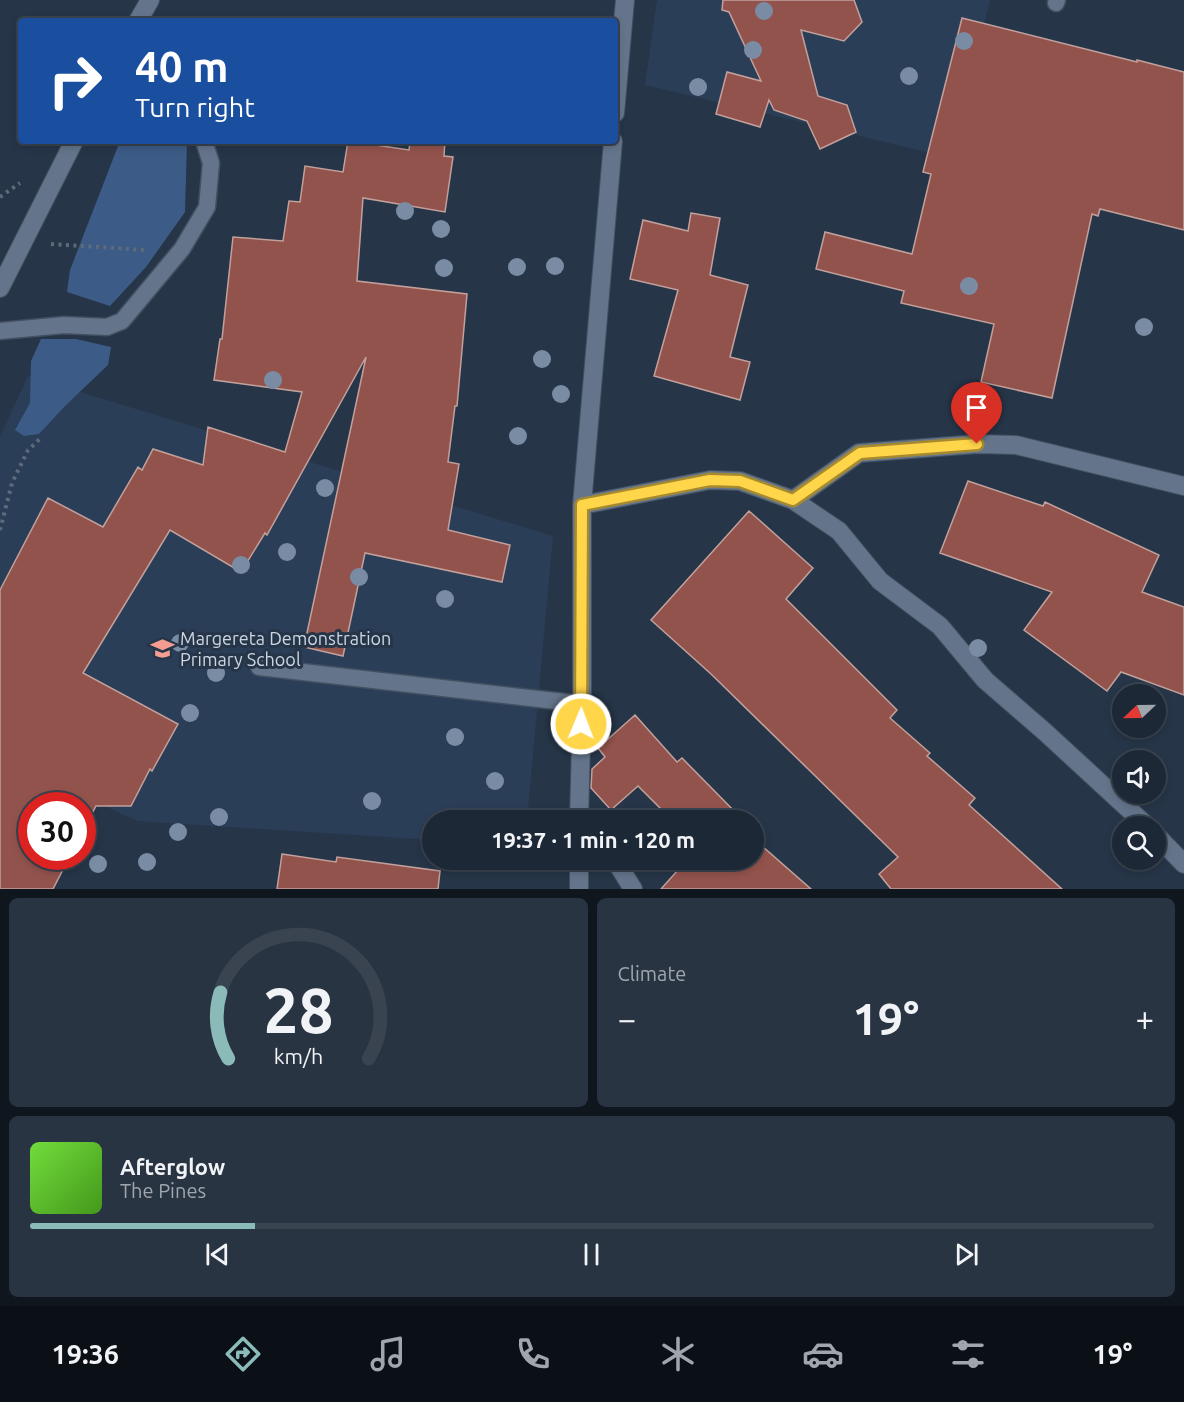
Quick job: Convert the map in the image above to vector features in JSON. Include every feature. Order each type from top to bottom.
[{"type":"street","points":[[140,18],[150,0]]},
{"type":"street","points":[[618,79],[625,0]]},
{"type":"street","points":[[0,288],[72,144]]},
{"type":"street","points":[[579,810],[582,704],[582,505],[613,144]]},
{"type":"street","points":[[793,500],[860,453],[977,444],[1016,445],[1184,486]]},
{"type":"street","points":[[582,505],[710,480],[740,481],[793,500],[839,531],[880,582],[940,626],[985,680],[1136,816]]},
{"type":"street","points":[[1166,845],[1184,864]]},
{"type":"street","points":[[579,870],[579,889]]},
{"type":"street","points":[[621,870],[633,889]]},
{"type":"lane","points":[[0,331],[64,325],[107,327],[122,321],[182,249],[207,207],[211,164],[205,144]]},
{"type":"lane","points":[[259,667],[582,704]]},
{"type":"path","points":[[23,242],[129,250],[182,249]]},
{"type":"path","points":[[0,530],[12,483],[28,450],[42,437]]},
{"type":"shaded area","points":[[657,0],[990,0],[952,158],[645,85]]},
{"type":"shaded area","points":[[119,144],[187,144],[185,212],[146,267],[110,306],[67,292],[70,270]]},
{"type":"shaded area","points":[[41,339],[76,339],[111,347],[108,365],[39,434],[24,436],[15,430],[30,403],[31,361]]},
{"type":"shaded area","points":[[28,376],[553,536],[528,810],[422,810],[422,839],[138,821],[96,802],[96,792],[73,792],[0,759],[0,436]]},
{"type":"building","points":[[723,0],[854,0],[862,22],[844,41],[801,30],[818,96],[847,105],[856,132],[820,149],[807,121],[774,110],[769,100],[760,127],[716,114],[727,72],[761,81],[729,12],[722,10]]},
{"type":"building","points":[[962,18],[1184,72],[1184,230],[1100,209],[1098,216],[1092,214],[1052,398],[981,382],[994,324],[901,303],[904,291],[816,269],[825,232],[912,254],[931,174],[923,172]]},
{"type":"building","points":[[348,144],[368,144],[409,150],[410,144],[445,144],[444,156],[453,157],[445,212],[363,198],[357,281],[467,294],[457,406],[455,406],[448,462],[459,464],[448,530],[510,545],[502,582],[365,553],[343,656],[304,647],[366,357],[267,535],[265,533],[241,572],[170,530],[83,673],[178,724],[152,771],[150,769],[131,806],[96,806],[96,792],[18,792],[18,870],[63,870],[53,889],[0,889],[0,590],[48,498],[103,527],[138,467],[142,470],[153,449],[203,465],[208,427],[285,452],[302,392],[214,380],[220,339],[222,339],[233,237],[283,241],[289,201],[300,202],[305,166],[343,172]]},
{"type":"building","points":[[691,213],[720,218],[710,275],[748,285],[730,357],[750,362],[740,400],[654,376],[678,290],[630,279],[643,220],[688,231]]},
{"type":"building","points":[[968,481],[1043,506],[1045,502],[1159,555],[1142,592],[1184,607],[1184,695],[1166,688],[1166,684],[1154,684],[1121,672],[1107,691],[1024,630],[1052,592],[940,553]]},
{"type":"building","points":[[749,511],[813,568],[786,599],[897,710],[890,718],[930,753],[927,756],[975,798],[969,805],[1062,889],[891,889],[879,874],[898,857],[711,674],[651,620]]},
{"type":"building","points":[[635,715],[677,762],[682,758],[733,810],[662,810],[638,786],[611,810],[591,788],[592,769],[605,757],[598,748]]},
{"type":"building","points":[[764,848],[811,889],[661,889],[678,870],[764,870]]},
{"type":"building","points":[[282,854],[336,862],[337,857],[440,871],[438,889],[277,889]]},
{"type":"place","name":"Margereta Demonstration Primary School","points":[[162,649]]},
{"type":"route","points":[[581,724],[582,505],[710,480],[740,481],[793,500],[860,453],[977,444]]}]
